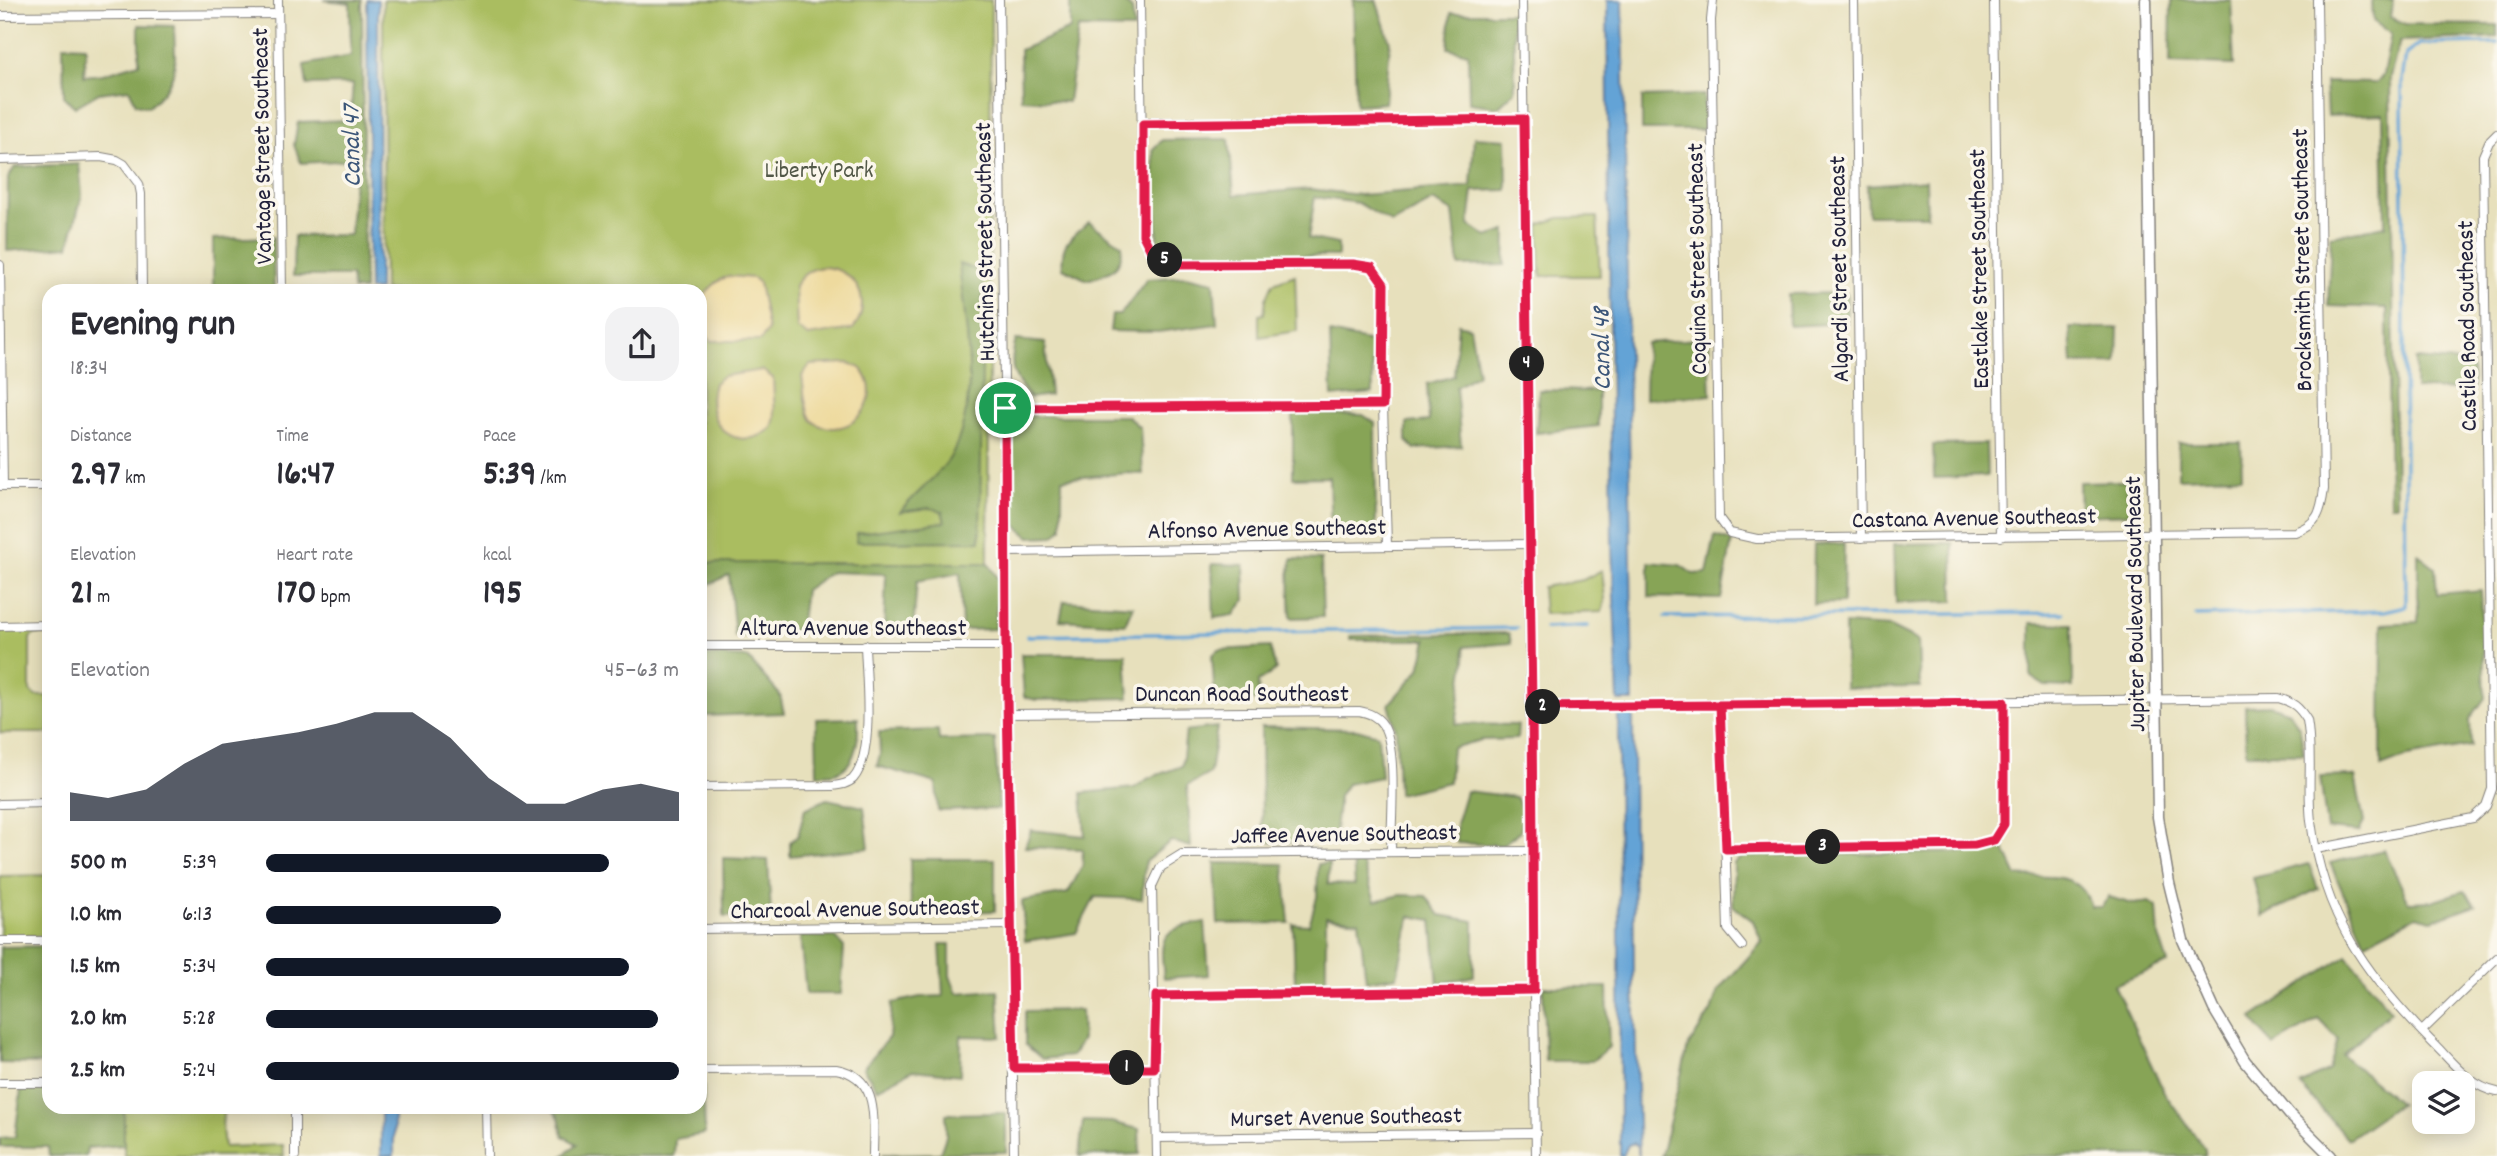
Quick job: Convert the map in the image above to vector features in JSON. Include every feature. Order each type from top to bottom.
[{"type":"street","name":"Vantage Street Southeast","points":[[278,0],[282,284]]},
{"type":"street","name":"Hutchins Street Southeast","points":[[999,0],[1014,1156]]},
{"type":"street","points":[[1140,0],[1143,235],[1153,255],[1176,265],[1353,264],[1372,267],[1384,284],[1383,405],[1387,545]]},
{"type":"street","points":[[1522,0],[1536,1156]]},
{"type":"street","name":"Coquina Street Southeast","points":[[1713,0],[1711,20],[1719,518]]},
{"type":"street","name":"Algardi Street Southeast","points":[[1854,0],[1861,538]]},
{"type":"street","name":"Eastlake Street Southeast","points":[[1994,0],[2001,537]]},
{"type":"street","name":"Jupiter Boulevard Southeast","points":[[2146,0],[2158,817],[2169,883],[2183,940],[2214,1009],[2245,1062],[2290,1115],[2331,1156]]},
{"type":"street","name":"Brocksmith Street Southeast","points":[[2316,0],[2324,489],[2322,508],[2316,519]]},
{"type":"street","points":[[0,16],[278,14]]},
{"type":"street","points":[[1143,124],[1524,119]]},
{"type":"street","name":"Castile Road Southeast","points":[[2316,849],[2473,818],[2486,806],[2492,789],[2483,156],[2489,142],[2497,134]]},
{"type":"street","points":[[0,160],[101,158],[117,160],[124,164],[134,174],[141,194],[142,284]]},
{"type":"street","points":[[0,265],[1,486],[42,486]]},
{"type":"street","points":[[1005,408],[1383,405]]},
{"type":"street","name":"Castana Avenue Southeast","points":[[1719,518],[1730,533],[1757,539],[2295,532],[2308,527],[2316,519]]},
{"type":"street","name":"Alfonso Avenue Southeast","points":[[1007,552],[1529,544]]},
{"type":"street","points":[[0,626],[42,625]]},
{"type":"street","points":[[707,788],[833,786],[851,782],[862,766],[867,749],[865,645]]},
{"type":"street","name":"Altura Avenue Southeast","points":[[707,646],[1006,646]]},
{"type":"street","points":[[1532,707],[2278,698],[2293,702],[2307,720],[2309,732],[2311,819],[2316,849],[2328,892],[2346,935],[2366,968],[2395,1004],[2474,1084],[2497,1092]]},
{"type":"street","points":[[1726,849],[1975,845],[1994,840],[2004,824],[2004,702]]},
{"type":"street","points":[[1720,705],[1727,929],[1742,946]]},
{"type":"street","name":"Duncan Road Southeast","points":[[1009,714],[1359,711],[1373,714],[1382,724],[1391,751],[1391,852]]},
{"type":"street","points":[[0,804],[42,803]]},
{"type":"street","name":"Jaffee Avenue Southeast","points":[[1156,996],[1152,886],[1161,867],[1182,854],[1532,851]]},
{"type":"street","name":"Charcoal Avenue Southeast","points":[[707,929],[1011,925]]},
{"type":"street","points":[[0,941],[42,941]]},
{"type":"street","points":[[2422,1031],[2497,958]]},
{"type":"street","points":[[1157,1156],[1154,1068],[1156,996],[1534,990]]},
{"type":"street","points":[[1014,1068],[1154,1068]]},
{"type":"street","points":[[707,1070],[849,1071],[862,1080],[870,1093],[873,1111],[873,1156]]},
{"type":"street","points":[[0,1083],[42,1083]]},
{"type":"street","points":[[295,1114],[296,1156]]},
{"type":"street","points":[[486,1114],[486,1156]]},
{"type":"street","name":"Murset Avenue Southeast","points":[[1157,1138],[1536,1133]]},
{"type":"green space","points":[[324,0],[362,0],[364,284],[352,284],[351,276],[293,276],[294,236],[350,235],[355,160],[301,163],[294,145],[298,122],[350,120],[353,84],[307,85],[304,65],[351,56],[350,3]]},
{"type":"green space","name":"Liberty Park","points":[[383,0],[991,0],[988,563],[707,569],[707,284],[384,284]]},
{"type":"green space","points":[[1070,0],[1122,0],[1132,9],[1134,29],[1078,28],[1068,102],[1021,99],[1020,50],[1070,29]]},
{"type":"green space","points":[[1353,0],[1376,0],[1390,42],[1385,103],[1356,105]]},
{"type":"green space","points":[[2171,0],[2231,0],[2234,65],[2170,63]]},
{"type":"green space","points":[[2372,0],[2393,0],[2390,17],[2405,24],[2497,25],[2497,37],[2400,41],[2390,77],[2396,505],[2390,505],[2387,308],[2328,306],[2331,236],[2385,226],[2383,114],[2327,116],[2325,82],[2376,83],[2383,75],[2391,34],[2373,21]]},
{"type":"green space","points":[[1451,13],[1513,13],[1515,91],[1498,107],[1469,103],[1468,53],[1448,48]]},
{"type":"green space","points":[[139,25],[174,26],[174,71],[159,97],[148,107],[136,104],[129,89],[99,93],[75,107],[64,97],[63,45],[86,46],[84,76],[103,74],[139,63]]},
{"type":"green space","points":[[1704,95],[1704,130],[1642,130],[1642,97]]},
{"type":"green space","points":[[1474,137],[1506,139],[1507,190],[1473,191],[1469,225],[1487,237],[1506,231],[1505,265],[1459,266],[1453,212],[1433,201],[1392,223],[1358,203],[1315,197],[1308,238],[1338,244],[1338,256],[1179,255],[1158,245],[1153,149],[1162,140],[1229,139],[1234,195],[1310,189],[1360,195],[1471,186]]},
{"type":"green space","points":[[79,164],[82,195],[69,246],[7,251],[8,178],[15,167]]},
{"type":"green space","points":[[1926,180],[1927,215],[1868,215],[1867,185]]},
{"type":"green space","points":[[1597,217],[1600,276],[1541,276],[1539,225],[1559,218]]},
{"type":"green space","points":[[1089,222],[1122,245],[1120,260],[1113,270],[1087,280],[1063,268],[1063,252],[1068,241]]},
{"type":"green space","points":[[273,237],[274,284],[213,284],[213,239]]},
{"type":"green space","points":[[959,264],[983,272],[980,541],[856,542],[857,533],[945,522],[942,511],[930,508],[900,512],[951,456],[966,410],[969,362]]},
{"type":"green space","points":[[1295,275],[1297,331],[1259,337],[1259,315],[1264,314],[1266,299],[1273,283]]},
{"type":"green space","points":[[1186,276],[1214,282],[1217,324],[1158,332],[1110,331],[1112,315],[1120,315],[1147,279]]},
{"type":"green space","points":[[1847,293],[1847,323],[1789,326],[1788,294]]},
{"type":"green space","points":[[1458,324],[1470,327],[1478,374],[1456,387],[1461,446],[1415,449],[1407,441],[1407,423],[1429,421],[1427,384],[1454,376]]},
{"type":"green space","points":[[2070,328],[2118,328],[2117,363],[2072,364]]},
{"type":"green space","points":[[1330,333],[1372,342],[1373,393],[1332,397]]},
{"type":"green space","points":[[1709,338],[1711,395],[1645,399],[1646,343]]},
{"type":"green space","points":[[1016,340],[1045,343],[1050,395],[1030,398],[1020,384],[1012,365]]},
{"type":"green space","points":[[2415,359],[2472,363],[2473,390],[2415,389]]},
{"type":"green space","points":[[1539,390],[1598,391],[1598,426],[1536,433]]},
{"type":"green space","points":[[1293,413],[1363,415],[1375,423],[1376,529],[1365,537],[1331,534],[1329,477],[1293,478]]},
{"type":"green space","points":[[1031,416],[1128,416],[1140,428],[1143,474],[1062,479],[1062,528],[1054,536],[1030,537],[1015,525],[1012,422]]},
{"type":"green space","points":[[2178,443],[2241,443],[2242,476],[2178,478]]},
{"type":"green space","points":[[1986,444],[1987,476],[1934,478],[1933,445]]},
{"type":"green space","points":[[2126,481],[2130,514],[2080,516],[2079,482]]},
{"type":"green space","points":[[1715,536],[1732,541],[1721,599],[1649,597],[1649,562],[1680,565],[1693,574],[1707,573]]},
{"type":"green space","points":[[1844,543],[1843,603],[1813,604],[1814,545]]},
{"type":"green space","points":[[1953,543],[1954,601],[1896,603],[1894,544]]},
{"type":"green space","points":[[2418,554],[2435,567],[2437,594],[2481,590],[2485,698],[2470,719],[2471,746],[2407,757],[2381,767],[2382,624],[2418,622]]},
{"type":"green space","points":[[1292,559],[1321,560],[1323,617],[1291,618],[1289,576]]},
{"type":"green space","points":[[707,563],[988,563],[999,580],[995,629],[962,630],[960,573],[917,581],[913,632],[884,633],[886,574],[831,572],[805,590],[800,629],[735,637],[729,575],[707,586]]},
{"type":"green space","points":[[1212,564],[1244,565],[1245,600],[1234,615],[1214,618]]},
{"type":"green space","points":[[1602,570],[1605,600],[1602,612],[1544,614],[1542,587],[1583,580]]},
{"type":"green space","points":[[1064,601],[1133,606],[1125,624],[1060,620]]},
{"type":"green space","points":[[2031,623],[2072,624],[2073,687],[2045,686],[2031,677]]},
{"type":"green space","points":[[1845,624],[1890,627],[1918,641],[1920,687],[1845,688]]},
{"type":"green space","points":[[0,631],[42,631],[42,634],[35,634],[30,638],[30,691],[35,696],[42,696],[42,733],[0,733]]},
{"type":"green space","points":[[1509,633],[1511,643],[1464,647],[1465,661],[1456,724],[1518,725],[1517,739],[1481,740],[1452,748],[1449,782],[1398,794],[1396,730],[1389,704],[1420,669],[1427,640],[1351,640],[1350,636]]},
{"type":"green space","points":[[1270,647],[1276,670],[1258,682],[1259,700],[1215,701],[1212,656],[1218,650]]},
{"type":"green space","points":[[1021,654],[1126,654],[1129,698],[1036,700],[1024,697]]},
{"type":"green space","points":[[707,655],[748,658],[780,695],[784,713],[707,716]]},
{"type":"green space","points":[[2270,705],[2290,712],[2300,729],[2304,754],[2246,753],[2245,706]]},
{"type":"green space","points":[[858,718],[857,742],[848,764],[835,773],[817,774],[816,719]]},
{"type":"green space","points":[[1217,727],[1210,773],[1187,786],[1191,847],[1171,841],[1145,862],[1142,899],[1095,897],[1076,933],[1025,941],[1022,901],[1068,893],[1083,865],[1082,849],[1025,847],[1031,830],[1085,836],[1082,793],[1134,788],[1149,778],[1182,766],[1186,731]]},
{"type":"green space","points":[[1261,727],[1357,729],[1378,735],[1381,777],[1347,784],[1339,796],[1334,839],[1271,843],[1262,833]]},
{"type":"green space","points":[[938,730],[939,740],[995,739],[999,809],[938,811],[936,783],[877,766],[880,754],[879,732]]},
{"type":"green space","points":[[2355,776],[2364,822],[2359,832],[2327,829],[2320,777]]},
{"type":"green space","points":[[1466,791],[1516,797],[1523,809],[1521,831],[1502,845],[1457,843],[1456,824]]},
{"type":"green space","points":[[827,799],[864,807],[869,848],[790,856],[790,842],[798,836],[805,809]]},
{"type":"green space","points":[[1990,847],[2004,848],[2017,876],[2052,877],[2072,881],[2086,895],[2091,907],[2101,907],[2109,897],[2133,904],[2149,902],[2157,907],[2159,937],[2168,963],[2114,985],[2165,1094],[2205,1149],[2205,1156],[1661,1156],[1688,1047],[1711,1011],[1718,991],[1762,942],[1753,921],[1733,906],[1734,863],[1744,856],[1986,852]]},
{"type":"green space","points":[[2384,850],[2409,902],[2432,901],[2464,891],[2476,905],[2432,920],[2417,916],[2365,943],[2330,863]]},
{"type":"green space","points":[[723,858],[768,860],[771,914],[724,917]]},
{"type":"green space","points":[[910,859],[995,859],[995,911],[911,913]]},
{"type":"green space","points":[[1353,860],[1362,863],[1375,901],[1401,895],[1426,896],[1440,915],[1474,921],[1474,976],[1438,984],[1432,920],[1410,916],[1397,976],[1366,981],[1359,921],[1326,917],[1326,983],[1295,983],[1293,924],[1309,925],[1317,897],[1318,864],[1329,863],[1328,884],[1355,885]]},
{"type":"green space","points":[[1215,863],[1284,864],[1289,923],[1218,924]]},
{"type":"green space","points":[[2309,864],[2318,889],[2263,916],[2253,878]]},
{"type":"green space","points":[[42,875],[42,936],[0,936],[0,876]]},
{"type":"green space","points":[[1205,922],[1209,975],[1164,978],[1162,952],[1166,937],[1171,931]]},
{"type":"green space","points":[[800,936],[835,937],[844,947],[841,994],[806,994]]},
{"type":"green space","points":[[940,944],[950,944],[950,976],[957,993],[998,990],[1001,1037],[961,1036],[960,1075],[913,1070],[877,1089],[863,1068],[889,1037],[892,1003],[920,997],[943,996]]},
{"type":"green space","points":[[42,946],[42,1064],[0,1063],[0,947]]},
{"type":"green space","points":[[2347,955],[2391,1011],[2342,1055],[2400,1103],[2348,1139],[2300,1085],[2329,1070],[2338,1039],[2319,1019],[2273,1046],[2252,1018]]},
{"type":"green space","points":[[1543,987],[1607,987],[1609,1047],[1592,1061],[1545,1061]]},
{"type":"green space","points":[[1081,1010],[1082,1039],[1072,1056],[1042,1059],[1025,1044],[1025,1011]]},
{"type":"green space","points":[[42,1088],[42,1114],[124,1114],[124,1145],[87,1148],[86,1156],[49,1156],[48,1147],[0,1147],[0,1138],[15,1137],[21,1089]]},
{"type":"green space","points":[[1006,1113],[1006,1152],[883,1156],[940,1153],[946,1136],[946,1114]]},
{"type":"green space","points":[[124,1114],[223,1114],[224,1147],[283,1145],[284,1156],[124,1156]]},
{"type":"green space","points":[[556,1114],[704,1114],[705,1134],[675,1139],[674,1156],[563,1156],[577,1144],[563,1136]]},
{"type":"green space","points":[[1083,1121],[1111,1122],[1139,1129],[1140,1154],[1079,1156]]},
{"type":"sand","points":[[822,267],[844,273],[852,280],[858,288],[862,308],[853,329],[808,336],[797,328],[795,286],[806,273]]},
{"type":"sand","points":[[729,276],[753,278],[759,283],[768,330],[760,341],[712,341],[707,336],[707,292]]},
{"type":"sand","points":[[848,363],[861,369],[868,380],[870,391],[863,411],[847,425],[836,428],[813,422],[807,409],[802,376],[810,365]]},
{"type":"sand","points":[[762,370],[773,378],[775,417],[772,428],[759,436],[746,439],[735,437],[725,432],[717,423],[711,398],[714,383],[723,376]]},
{"type":"water","points":[[367,0],[378,0],[379,284],[369,284]]},
{"type":"water","points":[[1607,0],[1623,0],[1633,701],[1618,701],[1612,547]]},
{"type":"water","points":[[1633,711],[1634,984],[1639,1156],[1633,1143],[1628,1145],[1623,1156],[1620,1156],[1618,712]]},
{"type":"water","points":[[381,1114],[394,1114],[394,1156],[381,1156]]},
{"type":"waterway","points":[[2196,616],[2384,611],[2406,606],[2402,80],[2406,54],[2420,44],[2497,43]]},
{"type":"waterway","points":[[1665,617],[2063,613]]},
{"type":"waterway","points":[[1545,628],[1588,626]]},
{"type":"waterway","points":[[1027,636],[1517,628]]},
{"type":"route","points":[[1005,408],[1006,646],[1014,1068],[1154,1068],[1156,996],[1534,990],[1532,707],[1720,705],[2004,702],[2004,824],[1994,840],[1975,845],[1726,849],[1720,705],[1626,706],[1532,707],[1524,119],[1143,124],[1143,235],[1153,255],[1176,265],[1353,264],[1372,267],[1384,284],[1383,405],[1005,408]]},
{"type":"water label","name":"Canal 47","points":[[350,146]]},
{"type":"water label","name":"Canal 48","points":[[1600,349]]}]
